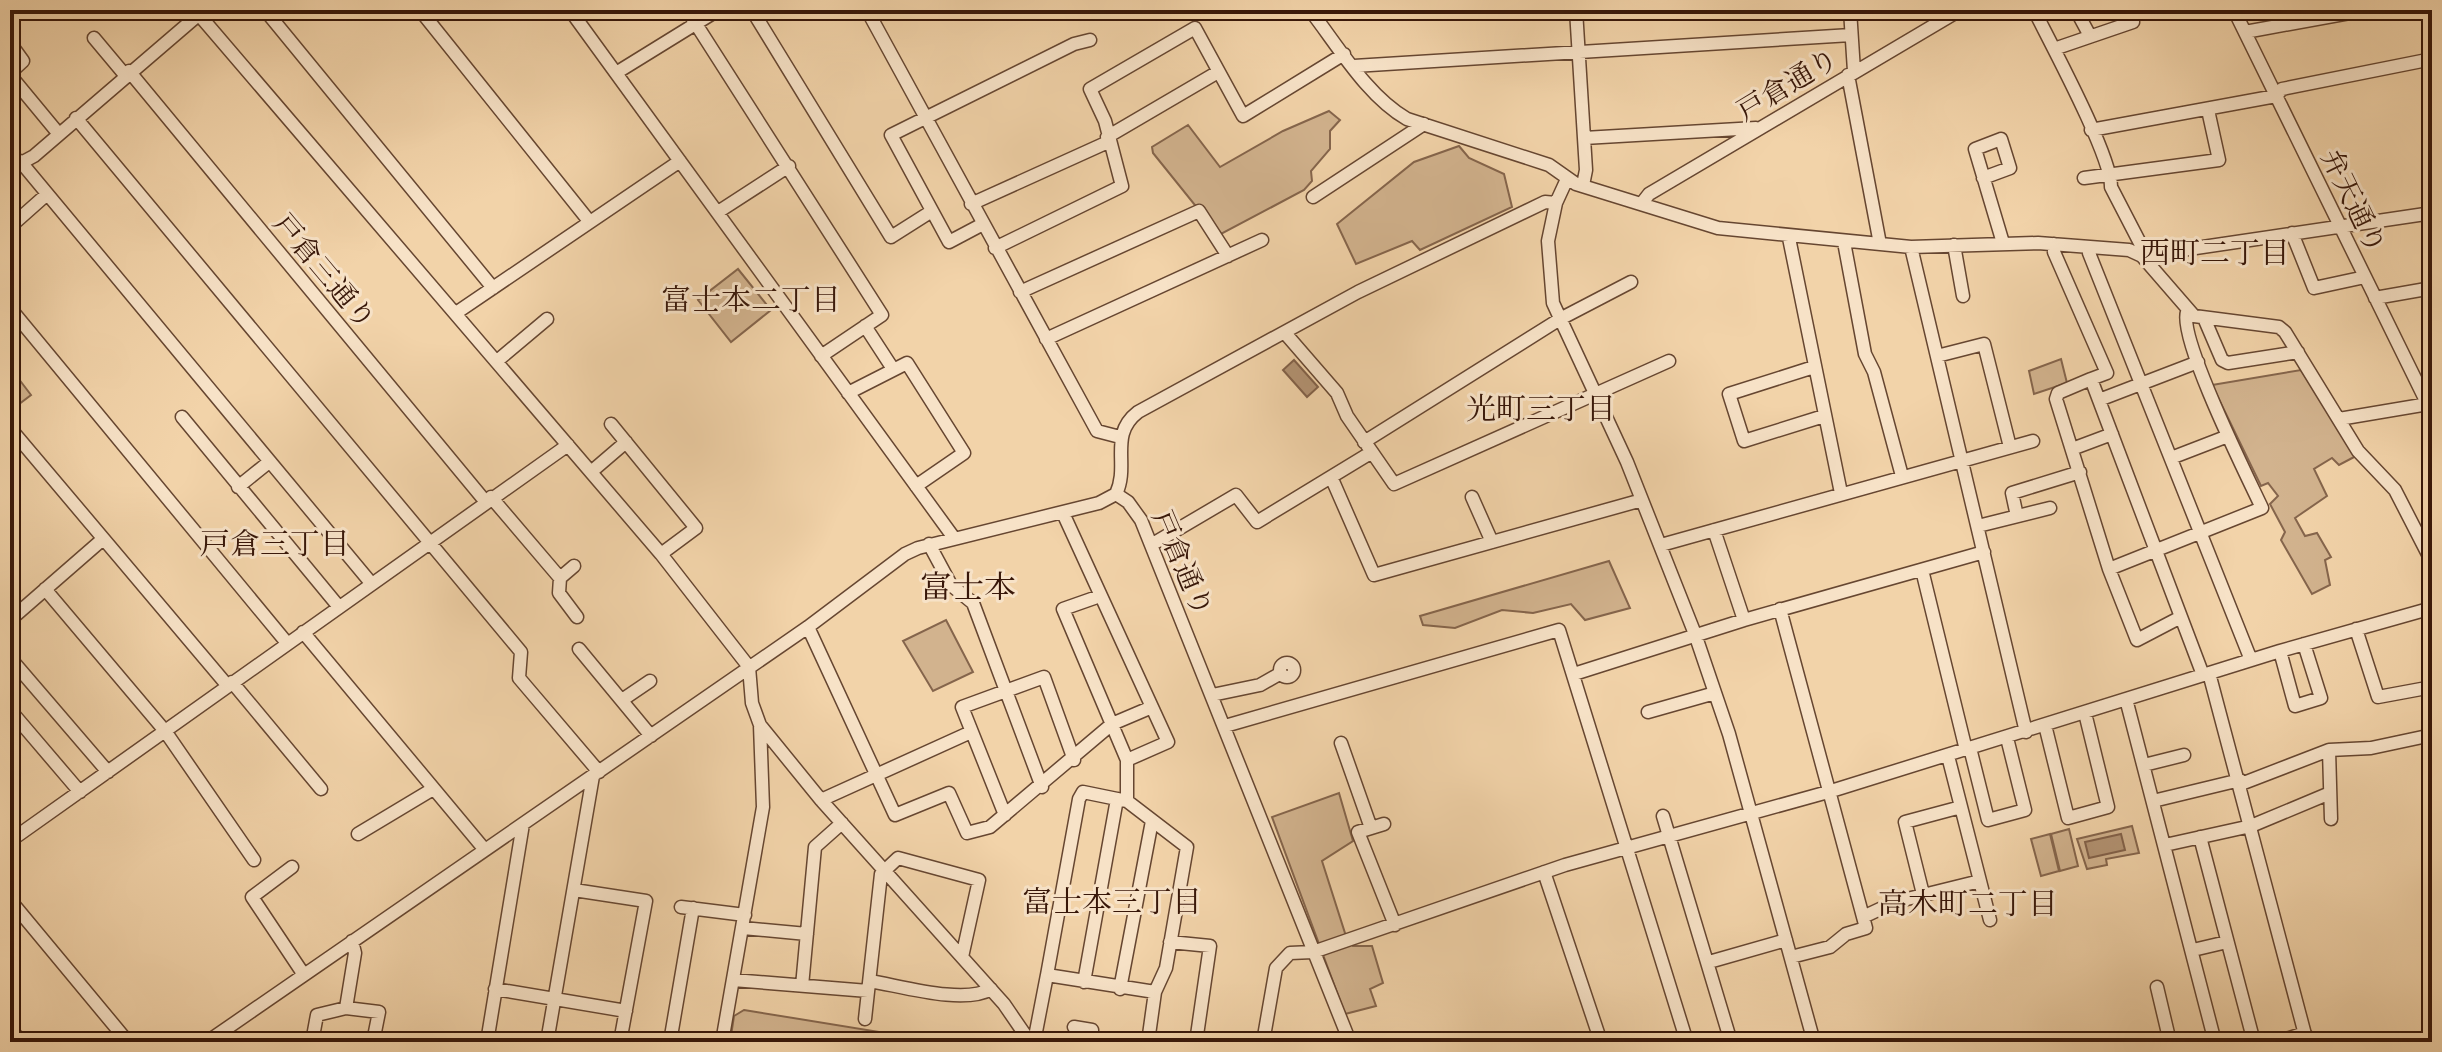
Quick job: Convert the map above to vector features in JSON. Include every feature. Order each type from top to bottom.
[{"type":"street","points":[[10,19],[22,10]]},
{"type":"street","points":[[265,10],[493,288]]},
{"type":"street","points":[[420,10],[589,221]]},
{"type":"street","points":[[570,10],[954,538]]},
{"type":"street","points":[[687,10],[882,315],[821,356]]},
{"type":"street","points":[[616,73],[718,10]]},
{"type":"street","points":[[752,10],[891,237],[932,211]]},
{"type":"street","points":[[867,10],[1097,431],[1120,437],[1127,422],[1138,412],[1285,333],[1409,267],[1545,202],[1556,203]]},
{"type":"street","points":[[1310,10],[1354,66],[1396,112],[1549,165],[1567,179],[1583,185],[1718,228],[1789,238],[1911,247],[2054,244],[2129,250],[2142,256],[2187,312],[2204,318],[2279,327],[2298,352],[2358,451],[2395,490],[2432,562]]},
{"type":"street","points":[[1576,10],[1584,138],[1583,185]]},
{"type":"street","points":[[1850,10],[1851,73],[1880,244]]},
{"type":"street","name":"戸倉通り","points":[[1642,203],[1648,195],[1960,10]]},
{"type":"street","points":[[2034,10],[2112,177],[2111,187],[2141,245],[2142,256]]},
{"type":"street","points":[[2076,10],[2090,36]]},
{"type":"street","name":"弁天通り","points":[[2234,10],[2430,408]]},
{"type":"street","points":[[2245,32],[2366,10]]},
{"type":"street","points":[[371,583],[46,195],[13,165],[34,156],[199,11],[661,554],[749,667],[752,703],[760,725],[763,807],[722,1042]]},
{"type":"street","points":[[2054,49],[2133,22]]},
{"type":"street","points":[[995,248],[1122,186],[1107,139],[1105,121],[1090,89],[1195,28],[1243,116],[1344,54]]},
{"type":"street","points":[[1354,66],[1851,35]]},
{"type":"street","name":"戸倉三通り","points":[[94,38],[488,499],[560,578],[559,593],[577,617]]},
{"type":"street","points":[[983,224],[949,242],[891,135],[1074,44],[1090,40]]},
{"type":"street","points":[[10,43],[23,61],[10,74],[58,133]]},
{"type":"street","points":[[2091,130],[2276,96],[2282,89],[2432,59]]},
{"type":"street","points":[[971,204],[1107,139],[1218,72]]},
{"type":"street","points":[[2084,178],[2112,177],[2219,160],[2208,110]]},
{"type":"street","points":[[76,118],[521,652],[519,678],[596,774],[547,1042]]},
{"type":"street","points":[[1313,197],[1424,124]]},
{"type":"street","points":[[1584,138],[1759,128]]},
{"type":"street","points":[[456,313],[680,161]]},
{"type":"street","points":[[718,212],[789,166]]},
{"type":"street","points":[[1983,178],[2003,243]]},
{"type":"street","points":[[1567,179],[1556,203],[1547,260],[1553,303],[1597,394],[1695,634],[1715,693],[1814,1042]]},
{"type":"street","points":[[10,227],[46,195]]},
{"type":"street","points":[[1020,292],[1199,211],[1228,256]]},
{"type":"street","points":[[2142,256],[2432,213]]},
{"type":"street","points":[[2292,233],[2314,288],[2365,277]]},
{"type":"street","points":[[1789,238],[1841,493]]},
{"type":"street","points":[[1046,339],[1262,240]]},
{"type":"street","points":[[1844,242],[1865,354],[1874,372],[1902,476]]},
{"type":"street","points":[[2054,244],[2054,252],[2107,373],[2058,393],[2056,399],[2109,569],[2137,640],[2181,617]]},
{"type":"street","points":[[1954,245],[1963,296]]},
{"type":"street","points":[[1911,247],[2026,732]]},
{"type":"street","points":[[2089,247],[2251,660]]},
{"type":"street","points":[[1151,545],[1236,495],[1257,522],[1332,479],[1368,447],[1560,319],[1631,282]]},
{"type":"street","points":[[2375,298],[2432,288]]},
{"type":"street","points":[[10,308],[287,643]]},
{"type":"street","points":[[2109,569],[2262,508],[2198,362],[2184,321],[2187,312]]},
{"type":"street","points":[[2204,318],[2222,360],[2228,363],[2298,352]]},
{"type":"street","points":[[497,361],[547,319]]},
{"type":"street","points":[[865,326],[893,369]]},
{"type":"street","points":[[1285,333],[1337,393],[1394,484],[1669,361]]},
{"type":"street","points":[[1937,356],[1984,344],[2010,447]]},
{"type":"street","points":[[2099,400],[2198,362]]},
{"type":"street","points":[[848,393],[907,363],[964,453],[916,486]]},
{"type":"street","points":[[1814,367],[1729,394],[1744,441],[1824,416]]},
{"type":"street","points":[[2091,379],[2181,617],[2206,674],[2241,782],[2306,1038],[2277,1042]]},
{"type":"street","points":[[2339,419],[2430,408]]},
{"type":"street","points":[[182,417],[339,607]]},
{"type":"street","points":[[611,424],[696,528],[661,554]]},
{"type":"street","points":[[10,428],[321,789]]},
{"type":"street","points":[[2072,449],[2112,434]]},
{"type":"street","points":[[2171,458],[2228,436]]},
{"type":"street","name":"戸倉通り","points":[[1120,437],[1121,476],[1116,494],[1135,511],[1151,545],[1350,1042]]},
{"type":"street","points":[[1661,545],[2033,441]]},
{"type":"street","points":[[591,472],[626,442]]},
{"type":"street","points":[[10,841],[568,445]]},
{"type":"street","points":[[238,487],[269,462]]},
{"type":"street","points":[[2017,516],[2012,493],[2080,472]]},
{"type":"street","points":[[1332,479],[1374,575],[1642,500]]},
{"type":"street","points":[[209,1041],[808,627],[905,554],[929,544],[1099,503],[1116,494]]},
{"type":"street","points":[[1472,497],[1492,542]]},
{"type":"street","points":[[1978,526],[2050,508]]},
{"type":"street","points":[[1063,513],[1168,742],[1127,760]]},
{"type":"street","points":[[1714,530],[1744,620]]},
{"type":"street","points":[[10,620],[103,539]]},
{"type":"street","points":[[929,544],[951,585],[973,603],[1042,787]]},
{"type":"street","points":[[1574,674],[1695,634],[1984,552]]},
{"type":"street","points":[[560,578],[574,566]]},
{"type":"street","points":[[1922,570],[1988,820],[2025,810],[2007,738]]},
{"type":"street","points":[[45,589],[165,731],[254,860]]},
{"type":"street","points":[[1084,982],[1122,800],[1127,760],[1063,609],[1100,596]]},
{"type":"street","points":[[1263,1042],[1276,968],[1290,953],[1313,952],[1627,846],[1828,792],[2280,651],[2432,608]]},
{"type":"street","points":[[1780,609],[1866,928],[1846,934],[1830,947],[1791,957]]},
{"type":"street","points":[[808,627],[895,815],[949,793],[967,833],[990,827],[1074,760],[1112,724],[1152,707]]},
{"type":"street","points":[[2356,629],[2378,697],[2432,687]]},
{"type":"street","points":[[1225,726],[1559,630],[1687,1042]]},
{"type":"street","points":[[303,632],[485,850]]},
{"type":"street","points":[[2280,651],[2295,706],[2321,698],[2304,644]]},
{"type":"street","points":[[579,649],[651,736]]},
{"type":"street","points":[[10,658],[108,772]]},
{"type":"street","points":[[1212,695],[1260,685],[1281,673]]},
{"type":"street","points":[[1005,815],[962,707],[1044,677],[1074,760]]},
{"type":"street","points":[[622,700],[650,681]]},
{"type":"street","points":[[1648,712],[1663,712],[1715,693]]},
{"type":"street","points":[[2126,699],[2215,1042]]},
{"type":"street","points":[[10,710],[80,792]]},
{"type":"street","points":[[2045,725],[2068,818],[2108,807],[2085,713]]},
{"type":"street","points":[[760,725],[821,800],[886,868],[991,989],[1028,1040]]},
{"type":"street","points":[[821,800],[971,732]]},
{"type":"street","points":[[2153,801],[2241,782],[2329,750],[2371,748],[2432,735]]},
{"type":"street","points":[[1341,743],[1371,828]]},
{"type":"street","points":[[2329,750],[2331,819]]},
{"type":"street","points":[[2144,765],[2184,755]]},
{"type":"street","points":[[1948,756],[1990,920]]},
{"type":"street","points":[[358,834],[433,789]]},
{"type":"street","points":[[1028,1040],[1047,975],[1079,799],[1083,792],[1122,800],[1187,847],[1166,968],[1155,992],[1148,1042]]},
{"type":"street","points":[[2165,845],[2251,826],[2330,793]]},
{"type":"street","points":[[1923,894],[1905,822],[1961,807]]},
{"type":"street","points":[[1663,816],[1731,1042]]},
{"type":"street","points":[[1120,989],[1152,821]]},
{"type":"street","points":[[802,986],[815,847],[842,823]]},
{"type":"street","points":[[487,1042],[523,824]]},
{"type":"street","points":[[1384,824],[1358,832],[1395,925]]},
{"type":"street","points":[[2200,837],[2254,1042]]},
{"type":"street","points":[[865,1019],[881,874],[898,858],[979,880],[962,957]]},
{"type":"street","points":[[292,867],[252,897],[304,975]]},
{"type":"street","points":[[1544,872],[1601,1042]]},
{"type":"street","points":[[1863,917],[1895,902],[1980,881]]},
{"type":"street","points":[[574,890],[646,901],[620,1042]]},
{"type":"street","points":[[10,900],[128,1042]]},
{"type":"street","points":[[670,1042],[687,907],[807,934]]},
{"type":"street","points":[[1709,962],[1786,940]]},
{"type":"street","points":[[346,1008],[355,953],[352,941]]},
{"type":"street","points":[[1170,942],[1210,946],[1196,1042]]},
{"type":"street","points":[[2193,950],[2227,942]]},
{"type":"street","points":[[1047,975],[1120,989],[1155,992]]},
{"type":"street","points":[[733,980],[802,986],[869,986],[955,995],[983,994],[991,989]]},
{"type":"street","points":[[2157,987],[2170,1042]]},
{"type":"street","points":[[495,989],[626,1011]]},
{"type":"street","points":[[312,1042],[317,1015],[346,1008],[379,1012],[373,1042]]},
{"type":"street","points":[[10,1028],[21,1042]]},
{"type":"shaded area","points":[[1329,111],[1340,120],[1330,131],[1330,149],[1311,171],[1312,181],[1304,190],[1219,235],[1153,153],[1152,147],[1188,125],[1220,167],[1283,131]]},
{"type":"shaded area","points":[[1459,146],[1469,158],[1504,174],[1512,207],[1420,250],[1412,241],[1356,264],[1337,224],[1414,162]]},
{"type":"shaded area","points":[[738,269],[771,310],[731,342],[698,300]]},
{"type":"shaded area","points":[[2061,359],[2067,383],[2034,394],[2029,371]]},
{"type":"shaded area","points":[[1294,360],[1318,387],[1307,397],[1283,370]]},
{"type":"shaded area","points":[[12,370],[31,395],[10,411],[10,372]]},
{"type":"shaded area","points":[[2301,370],[2356,456],[2339,465],[2332,458],[2314,469],[2327,496],[2295,518],[2305,536],[2317,533],[2331,557],[2325,560],[2330,585],[2312,594],[2281,540],[2285,532],[2270,504],[2278,496],[2268,483],[2261,486],[2212,385]]},
{"type":"shaded area","points":[[1609,561],[1630,608],[1585,620],[1571,604],[1533,613],[1502,610],[1455,628],[1423,625],[1420,616]]},
{"type":"shaded area","points":[[946,620],[973,672],[933,691],[903,641]]},
{"type":"shaded area","points":[[1339,793],[1353,841],[1322,861],[1345,933],[1353,946],[1372,946],[1383,983],[1370,989],[1376,1006],[1345,1014],[1272,817]]},
{"type":"shaded area","points":[[2132,826],[2139,853],[2106,859],[2107,865],[2087,869],[2077,839]]},
{"type":"shaded area","points":[[2069,829],[2078,866],[2060,871],[2051,834]]},
{"type":"shaded area","points":[[2050,834],[2059,871],[2041,876],[2031,839]]},
{"type":"shaded area","points":[[2121,834],[2125,850],[2089,858],[2085,842]]},
{"type":"shaded area","points":[[744,1010],[904,1036],[903,1042],[730,1042],[734,1016]]},
{"type":"district","name":"西町二丁目","points":[[2215,253]]},
{"type":"district","name":"富士本二丁目","points":[[751,300]]},
{"type":"district","name":"光町三丁目","points":[[1541,409]]},
{"type":"district","name":"戸倉三丁目","points":[[275,544]]},
{"type":"district","name":"富士本","points":[[968,587]]},
{"type":"district","name":"富士本三丁目","points":[[1112,902]]},
{"type":"district","name":"高木町二丁目","points":[[1968,904]]}]
